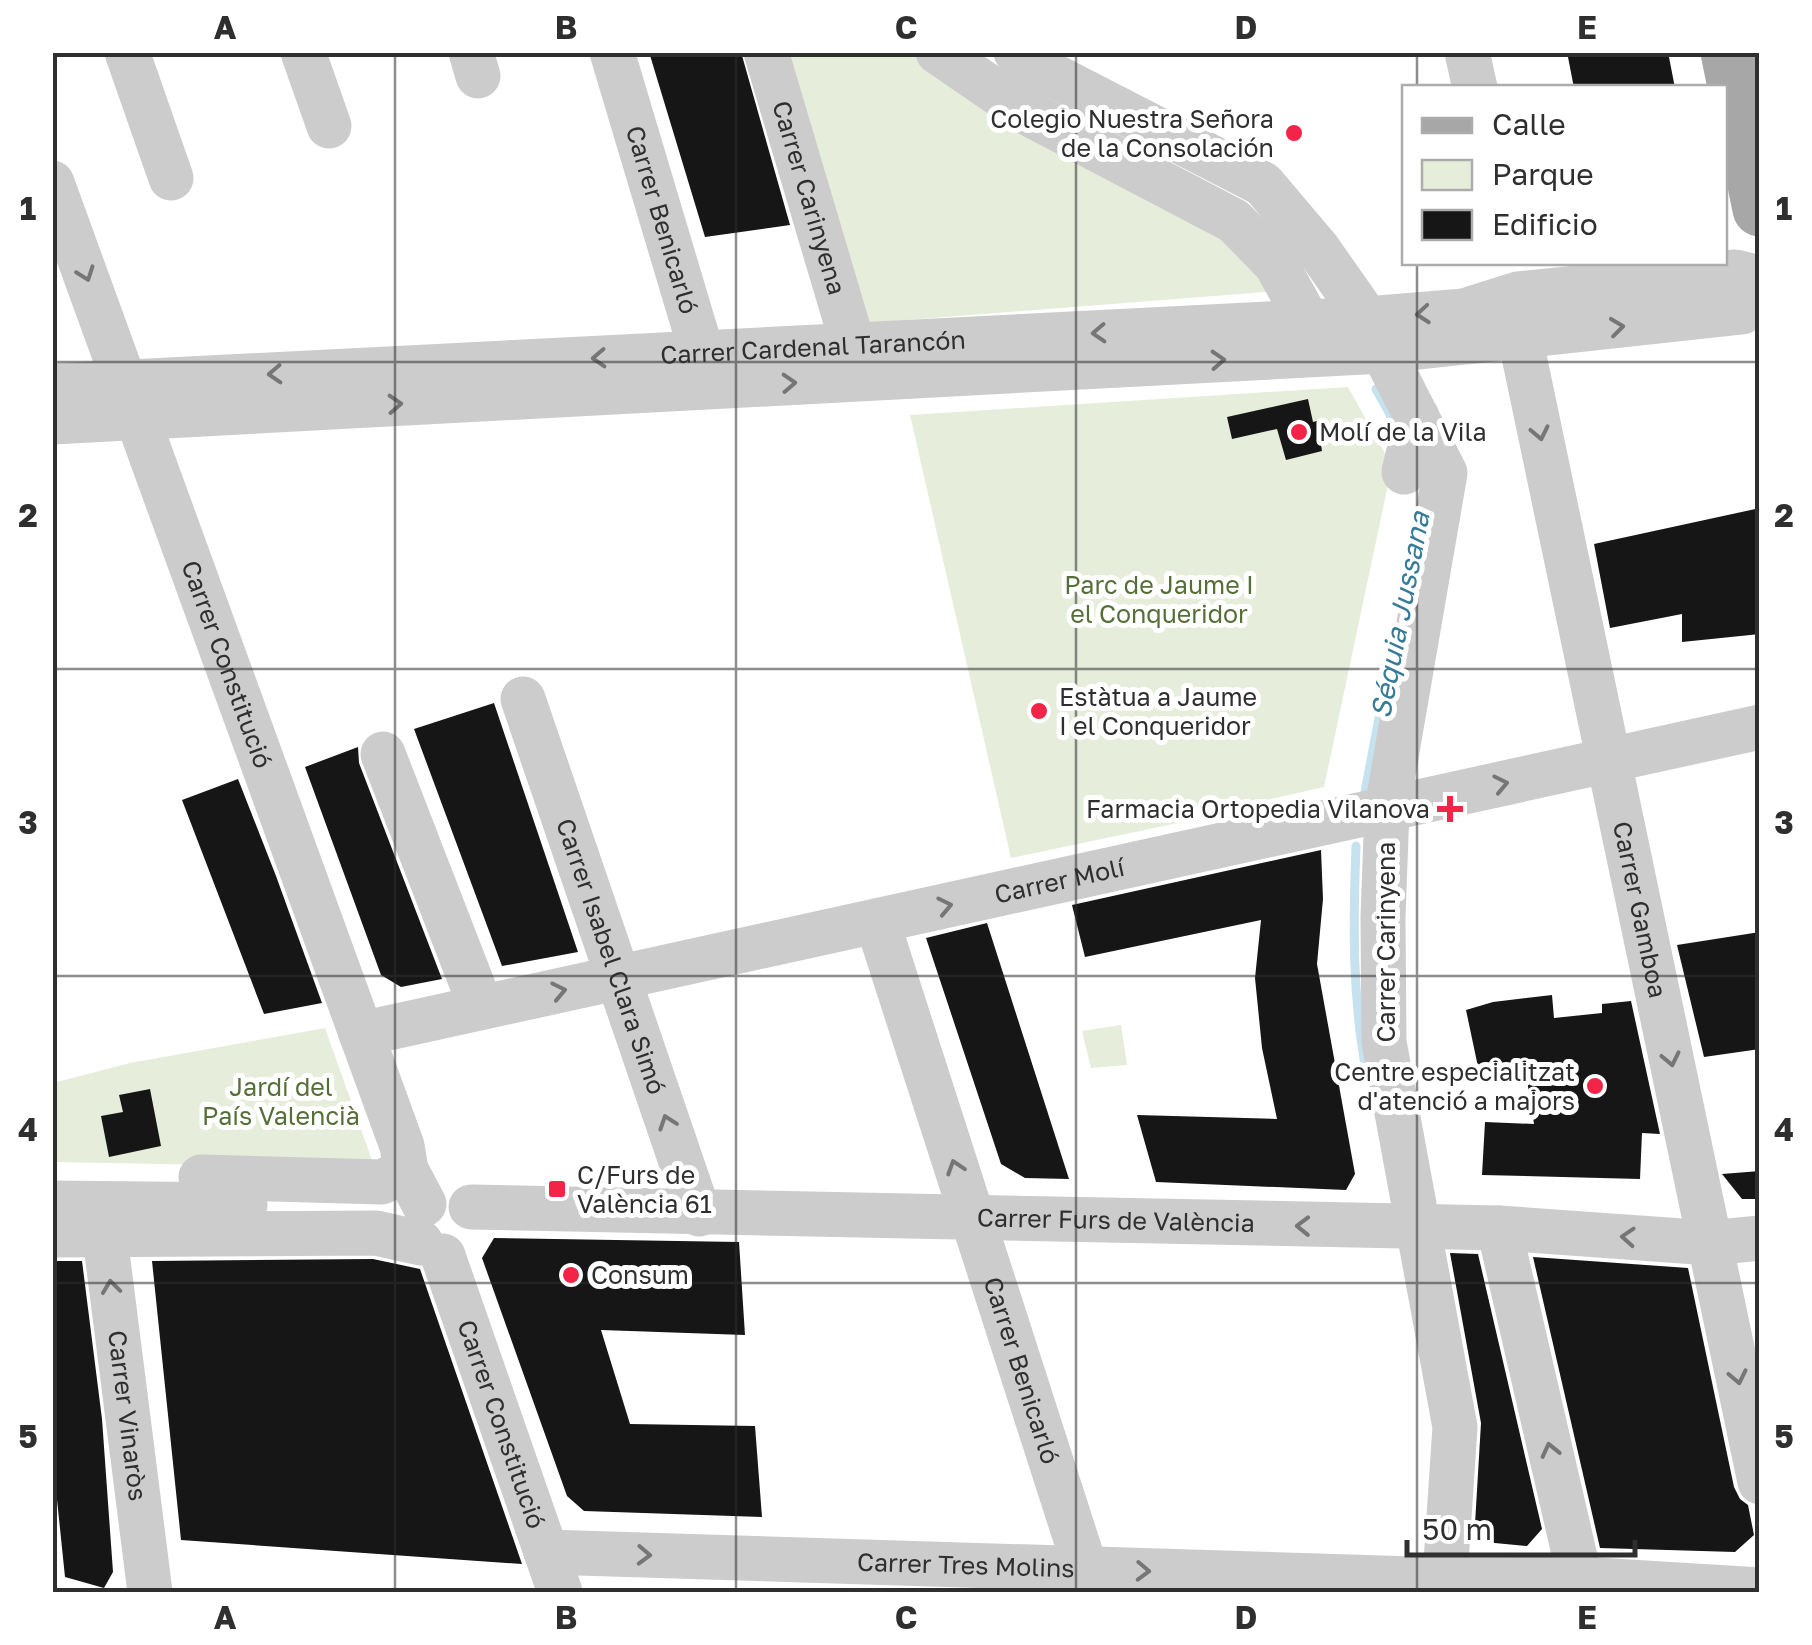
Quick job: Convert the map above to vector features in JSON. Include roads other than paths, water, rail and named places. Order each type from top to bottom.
[{"type":"main road","points":[[1728,52],[1760,209]]},
{"type":"street","points":[[127,52],[171,178]]},
{"type":"street","points":[[303,52],[329,126]]},
{"type":"street","name":"Carrer Benicarló","points":[[612,52],[707,370]]},
{"type":"street","name":"Carrer Carinyena","points":[[766,52],[853,346]]},
{"type":"street","points":[[938,52],[1024,111],[1234,222],[1276,264],[1308,322]]},
{"type":"street","name":"Carrer Carinyena","points":[[1016,52],[1046,72],[1263,184],[1318,249],[1375,335],[1411,440],[1445,474],[1387,809],[1383,917],[1384,1042],[1455,1426],[1445,1586]]},
{"type":"street","points":[[1468,52],[1474,85]]},
{"type":"street","name":"Carrer Constitució","points":[[52,183],[361,1034],[428,1206],[553,1572]]},
{"type":"street","name":"Carrer Cardenal Tarancón","points":[[52,422],[130,400],[1375,335],[1516,298],[1735,272],[1760,278]]},
{"type":"street","name":"Carrer Cardenal Tarancón","points":[[1516,298],[1742,312],[1760,296]]},
{"type":"street","name":"Carrer Gamboa","points":[[1516,298],[1760,1482]]},
{"type":"street","name":"Carrer Cardenal Tarancón","points":[[707,370],[853,346],[1308,322],[1375,335]]},
{"type":"street","name":"Carrer Cardenal Tarancón","points":[[52,386],[130,400]]},
{"type":"street","name":"Carrer Isabel Clara Simó","points":[[522,699],[698,1214]]},
{"type":"street","name":"Carrer Molí","points":[[361,1034],[1760,727]]},
{"type":"street","points":[[383,754],[481,1008]]},
{"type":"street","name":"Carrer Benicarló","points":[[876,921],[1088,1581]]},
{"type":"street","points":[[52,1176],[382,1182],[428,1206]]},
{"type":"street","points":[[312,1178],[360,1207]]},
{"type":"street","points":[[52,1202],[428,1206]]},
{"type":"street","points":[[52,1235],[376,1233],[428,1206]]},
{"type":"street","name":"Carrer Furs de València","points":[[428,1206],[1499,1228],[1710,1243],[1760,1238]]},
{"type":"street","points":[[1499,1228],[1580,1579]]},
{"type":"street","name":"Carrer Vinaròs","points":[[105,1237],[150,1592]]},
{"type":"street","name":"Carrer Tres Molins","points":[[553,1572],[1445,1586],[1580,1579],[1760,1590]]},
{"type":"waterway","name":"Séquia Jussana","points":[[1376,389],[1395,423]]},
{"type":"waterway","name":"Séquia Jussana","points":[[1365,792],[1385,686]]},
{"type":"waterway","name":"Séquia Jussana","points":[[1356,846],[1355,961],[1367,1075]]},
{"type":"place","name":"Colegio Nuestra Señora de la Consolación","points":[[1294,133]]},
{"type":"place","name":"Molí de la Vila","points":[[1299,432]]},
{"type":"place","name":"Estàtua a Jaume I el Conqueridor","points":[[1039,711]]},
{"type":"place","name":"Farmacia Ortopedia Vilanova","points":[[1450,809]]},
{"type":"place","name":"Centre especialitzat d'atenció a majors","points":[[1595,1086]]},
{"type":"place","name":"C/Furs de València 61","points":[[557,1189]]},
{"type":"place","name":"Consum","points":[[571,1275]]},
{"type":"park label","name":"Parc de Jaume I el Conqueridor","points":[[1159,600]]},
{"type":"park label","name":"Jardí del País Valencià","points":[[281,1102]]}]
